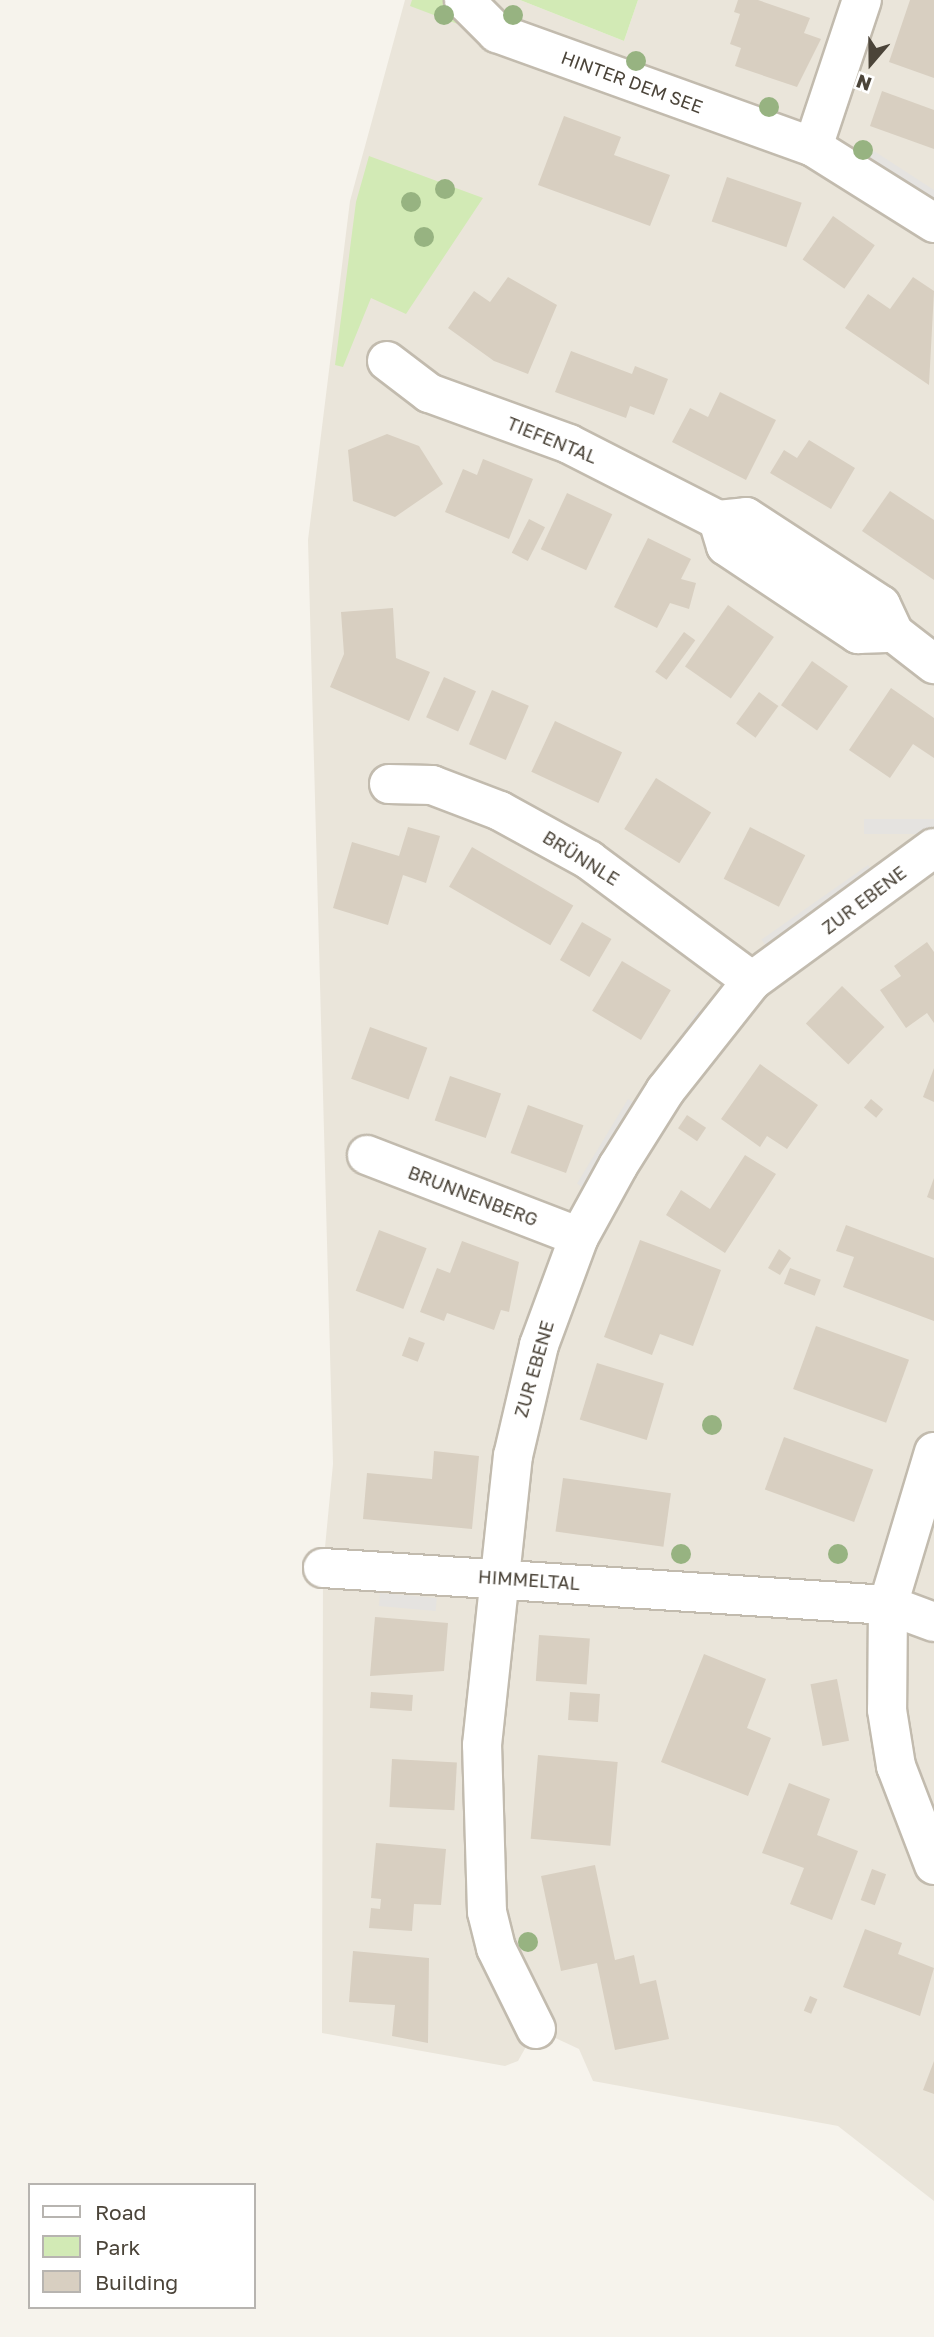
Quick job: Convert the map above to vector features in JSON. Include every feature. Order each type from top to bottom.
[{"type":"street","name":"HINTER DEM SEE","points":[[464,0],[496,33],[813,147],[934,223]]},
{"type":"street","points":[[813,147],[862,0]]},
{"type":"street","name":"TIEFENTAL","points":[[387,361],[429,393],[569,444],[718,520],[746,517],[881,605],[894,633],[934,664]]},
{"type":"street","name":"BRÜNNLE","points":[[389,784],[432,785],[522,822],[589,860],[752,981]]},
{"type":"street","name":"ZUR EBENE","points":[[536,2029],[495,1948],[487,1912],[482,1745],[496,1578],[524,1399],[579,1237],[665,1091],[752,981],[934,848]]},
{"type":"street","name":"BRUNNENBERG","points":[[367,1155],[579,1237]]},
{"type":"street","points":[[934,1452],[888,1605],[887,1710],[896,1766],[934,1865]]},
{"type":"street","name":"HIMMELTAL","points":[[323,1568],[888,1605],[934,1622]]},
{"type":"shaded area","points":[[405,0],[520,0],[624,41],[638,0],[934,0],[934,2201],[838,2126],[593,2081],[579,2049],[536,2029],[518,2061],[505,2066],[322,2033],[323,1568],[333,1464],[308,540],[350,201]]},
{"type":"shaded area","points":[[874,151],[934,190],[934,206],[866,163]]},
{"type":"shaded area","points":[[864,819],[934,819],[934,834],[864,834]]},
{"type":"shaded area","points":[[868,865],[875,875],[768,949],[762,940]]},
{"type":"shaded area","points":[[698,1011],[708,1018],[651,1099],[641,1092]]},
{"type":"shaded area","points":[[628,1099],[638,1105],[587,1190],[577,1184]]},
{"type":"shaded area","points":[[380,1593],[437,1598],[436,1611],[379,1606]]},
{"type":"green space","points":[[412,0],[448,0],[463,26],[410,6]]},
{"type":"green space","points":[[520,0],[638,0],[624,41]]},
{"type":"green space","points":[[369,156],[483,198],[406,314],[371,298],[343,367],[335,365],[356,202]]},
{"type":"building","points":[[738,0],[758,0],[810,18],[804,33],[821,39],[797,87],[735,66],[741,48],[730,44],[740,14],[734,12]]},
{"type":"building","points":[[910,0],[934,0],[934,78],[889,62]]},
{"type":"building","points":[[882,91],[934,110],[934,149],[870,126]]},
{"type":"building","points":[[564,116],[621,137],[614,155],[670,175],[650,226],[538,185]]},
{"type":"building","points":[[727,177],[802,203],[786,247],[712,221]]},
{"type":"building","points":[[833,216],[875,245],[844,289],[803,259]]},
{"type":"building","points":[[508,277],[557,305],[528,374],[494,361],[448,328],[474,291],[490,302]]},
{"type":"building","points":[[913,277],[934,291],[929,385],[845,328],[868,294],[890,309]]},
{"type":"building","points":[[571,351],[632,374],[635,366],[668,379],[654,415],[630,406],[626,418],[555,392]]},
{"type":"building","points":[[720,392],[776,420],[746,480],[672,442],[690,408],[708,417]]},
{"type":"building","points":[[387,434],[419,446],[443,484],[395,517],[353,501],[348,450]]},
{"type":"building","points":[[809,440],[855,468],[831,509],[770,473],[784,450],[797,458]]},
{"type":"building","points":[[483,459],[533,479],[509,539],[445,512],[463,469],[477,475]]},
{"type":"building","points":[[890,491],[934,520],[934,580],[862,531]]},
{"type":"building","points":[[567,493],[612,514],[586,570],[541,549]]},
{"type":"building","points":[[529,519],[545,527],[528,561],[512,553]]},
{"type":"building","points":[[648,538],[691,559],[681,579],[696,583],[689,609],[670,603],[657,628],[614,607]]},
{"type":"building","points":[[728,605],[774,637],[731,699],[685,666]]},
{"type":"building","points":[[393,608],[396,658],[430,672],[409,721],[330,687],[344,654],[341,612]]},
{"type":"building","points":[[684,632],[695,640],[667,680],[655,672]]},
{"type":"building","points":[[812,661],[848,686],[817,730],[781,705]]},
{"type":"building","points":[[444,677],[476,691],[458,731],[426,717]]},
{"type":"building","points":[[891,688],[934,718],[934,758],[913,744],[890,778],[849,750]]},
{"type":"building","points":[[492,690],[529,706],[506,760],[469,744]]},
{"type":"building","points":[[759,692],[778,706],[755,738],[736,724]]},
{"type":"building","points":[[555,721],[622,752],[598,803],[531,772]]},
{"type":"building","points":[[656,778],[711,812],[679,863],[624,829]]},
{"type":"building","points":[[408,827],[440,836],[426,883],[403,875],[388,925],[333,908],[352,842],[399,856]]},
{"type":"building","points":[[750,827],[805,855],[779,907],[724,879]]},
{"type":"building","points":[[472,847],[573,906],[550,945],[449,887]]},
{"type":"building","points":[[582,922],[611,939],[589,977],[560,960]]},
{"type":"building","points":[[927,942],[934,952],[934,1023],[927,1013],[906,1028],[880,990],[901,976],[894,966]]},
{"type":"building","points":[[622,961],[671,990],[641,1040],[592,1011]]},
{"type":"building","points":[[842,986],[884,1027],[848,1064],[806,1023]]},
{"type":"building","points":[[370,1027],[427,1048],[409,1100],[351,1079]]},
{"type":"building","points":[[760,1064],[818,1105],[787,1149],[767,1136],[760,1147],[721,1119]]},
{"type":"building","points":[[934,1068],[934,1102],[923,1097]]},
{"type":"building","points":[[450,1076],[501,1094],[486,1138],[435,1120]]},
{"type":"building","points":[[871,1099],[883,1109],[876,1118],[864,1107]]},
{"type":"building","points":[[528,1105],[583,1125],[566,1173],[511,1153]]},
{"type":"building","points":[[687,1115],[706,1128],[697,1141],[678,1128]]},
{"type":"building","points":[[745,1155],[776,1174],[725,1253],[666,1215],[681,1190],[710,1209]]},
{"type":"building","points":[[934,1178],[934,1200],[927,1197]]},
{"type":"building","points":[[846,1225],[934,1258],[934,1321],[843,1287],[854,1257],[836,1251]]},
{"type":"building","points":[[379,1230],[427,1248],[403,1309],[356,1291]]},
{"type":"building","points":[[640,1240],[721,1270],[693,1346],[660,1334],[652,1355],[604,1337]]},
{"type":"building","points":[[462,1241],[519,1262],[509,1312],[501,1310],[494,1330],[447,1313],[444,1321],[420,1312],[437,1268],[450,1273]]},
{"type":"building","points":[[779,1249],[791,1258],[780,1275],[768,1268]]},
{"type":"building","points":[[790,1268],[821,1280],[815,1296],[784,1284]]},
{"type":"building","points":[[816,1326],[909,1360],[886,1423],[793,1389]]},
{"type":"building","points":[[409,1337],[425,1343],[418,1362],[402,1356]]},
{"type":"building","points":[[597,1363],[664,1383],[647,1440],[580,1419]]},
{"type":"building","points":[[784,1437],[873,1469],[854,1522],[765,1490]]},
{"type":"building","points":[[434,1451],[479,1456],[472,1529],[363,1519],[367,1473],[432,1479]]},
{"type":"building","points":[[563,1478],[671,1493],[663,1547],[555,1531]]},
{"type":"building","points":[[375,1617],[448,1623],[444,1671],[370,1676]]},
{"type":"building","points":[[539,1635],[590,1639],[587,1684],[536,1681]]},
{"type":"building","points":[[704,1654],[766,1679],[747,1728],[771,1738],[748,1796],[661,1762]]},
{"type":"building","points":[[837,1679],[849,1741],[823,1746],[810,1684]]},
{"type":"building","points":[[371,1692],[413,1695],[412,1711],[370,1708]]},
{"type":"building","points":[[570,1692],[600,1694],[598,1722],[568,1720]]},
{"type":"building","points":[[538,1755],[618,1762],[610,1846],[531,1839]]},
{"type":"building","points":[[392,1759],[457,1762],[454,1810],[389,1807]]},
{"type":"building","points":[[789,1783],[830,1799],[817,1835],[858,1851],[832,1920],[790,1904],[804,1868],[762,1853]]},
{"type":"building","points":[[376,1843],[446,1849],[441,1905],[414,1904],[412,1931],[369,1928],[371,1908],[380,1909],[381,1899],[371,1898]]},
{"type":"building","points":[[595,1865],[615,1960],[634,1955],[640,1984],[656,1980],[669,2039],[615,2050],[597,1963],[561,1971],[541,1876]]},
{"type":"building","points":[[872,1869],[886,1874],[875,1905],[861,1900]]},
{"type":"building","points":[[865,1929],[902,1943],[898,1954],[934,1968],[920,2016],[843,1987]]},
{"type":"building","points":[[353,1951],[429,1958],[428,2043],[392,2036],[395,2005],[349,2002]]},
{"type":"building","points":[[810,1996],[817,1999],[811,2014],[804,2011]]},
{"type":"building","points":[[934,2061],[934,2094],[923,2090]]}]
